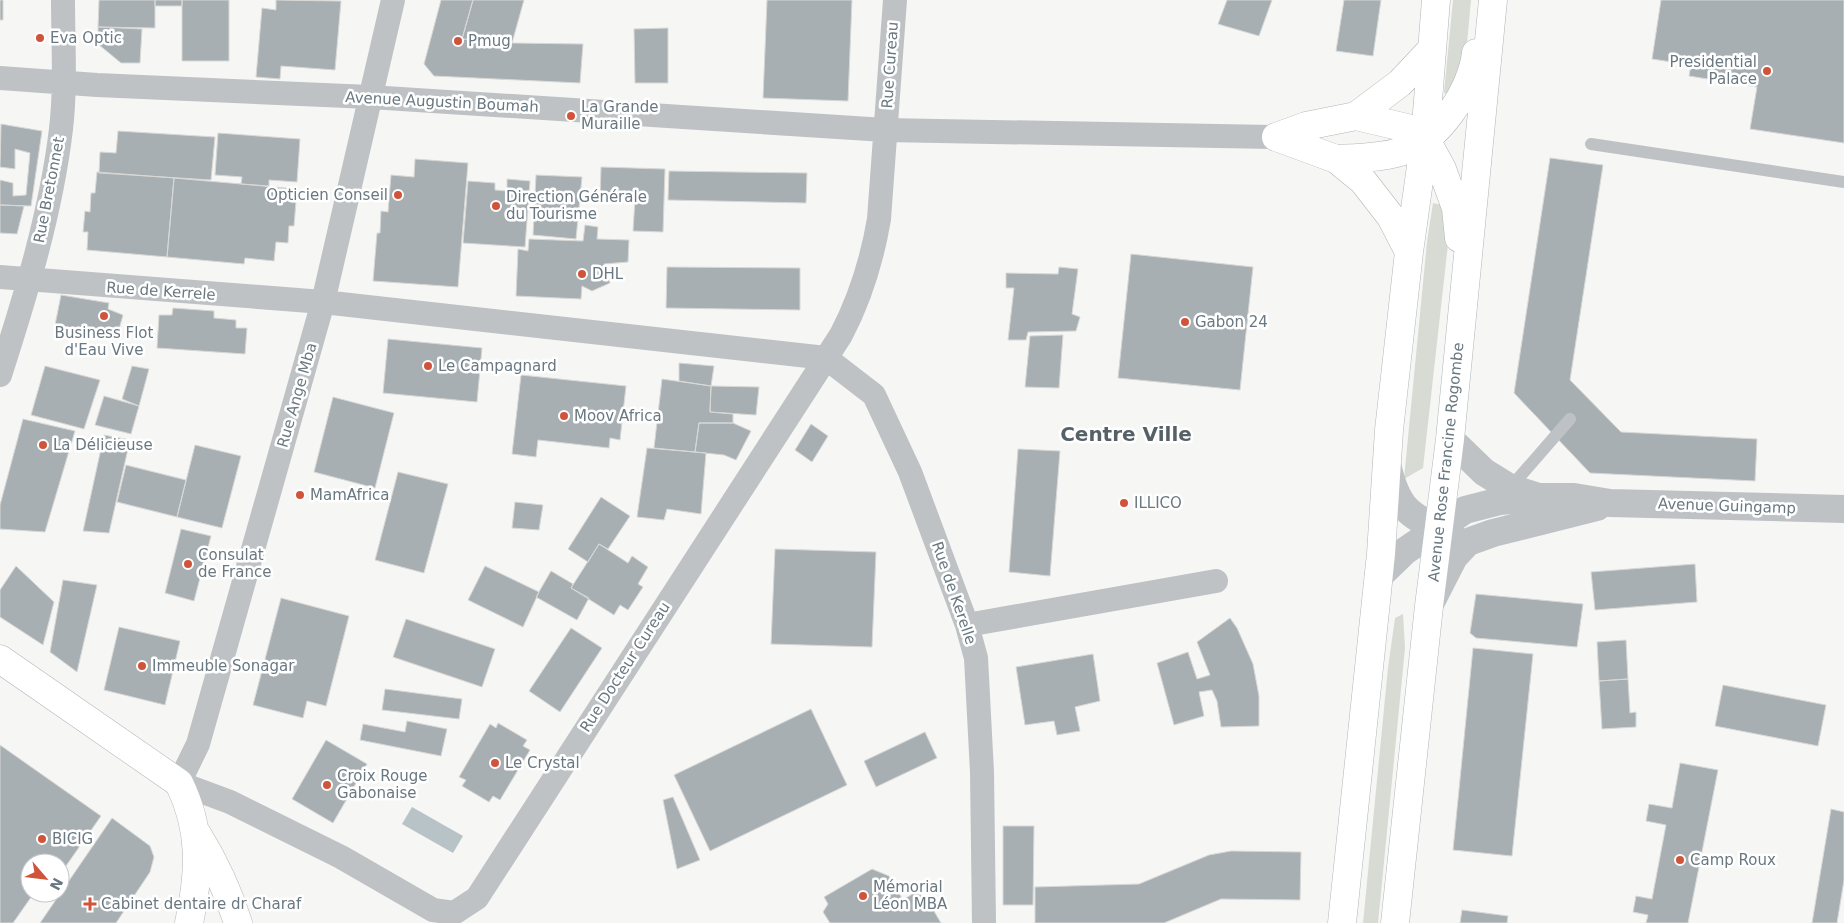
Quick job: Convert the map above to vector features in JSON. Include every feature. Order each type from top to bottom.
[{"type":"main road","points":[[1342,923],[1378,577],[1386,462],[1409,252],[1425,138],[1436,0]]},
{"type":"main road","points":[[1336,159],[1370,158],[1402,152],[1425,138],[1446,119],[1460,100],[1474,68],[1484,0]]},
{"type":"main road","name":"Avenue Rose Francine Rogombe","points":[[1395,923],[1429,606],[1450,439],[1492,0]]},
{"type":"main road","points":[[1356,116],[1400,83],[1431,50]]},
{"type":"main road","points":[[1276,137],[1306,126],[1356,116],[1407,128],[1425,138],[1442,169],[1456,208],[1459,238],[1449,370],[1455,383]]},
{"type":"main road","points":[[1276,137],[1336,159],[1363,181],[1391,217],[1409,252]]},
{"type":"main road","points":[[0,659],[178,783],[190,806],[197,833],[198,866],[189,923]]},
{"type":"main road","points":[[197,833],[217,866],[238,923]]},
{"type":"street","name":"Rue Bretonnet","points":[[0,375],[30,281],[59,143],[64,83],[64,0]]},
{"type":"street","name":"Rue Ange Mba","points":[[178,783],[198,744],[323,302],[393,0]]},
{"type":"street","name":"Rue Cureau","points":[[885,130],[895,0]]},
{"type":"street","name":"Avenue Augustin Boumah","points":[[0,78],[64,83],[370,98],[885,130],[1276,137]]},
{"type":"street","name":"Rue Docteur Cureau","points":[[178,783],[230,802],[324,849],[433,910],[454,914],[477,898],[826,358],[857,304],[873,254],[884,180],[885,130]]},
{"type":"street","name":"Rue de Kerrele","points":[[0,277],[30,281],[323,302],[826,358]]},
{"type":"street","name":"Rue de Kerelle","points":[[826,358],[874,395],[910,472],[968,624],[976,658],[982,772],[984,923]]},
{"type":"street","points":[[1450,439],[1484,472],[1493,533],[1610,503]]},
{"type":"street","points":[[1386,462],[1393,490],[1404,506],[1418,519],[1439,529],[1489,515],[1539,497],[1574,497],[1610,503]]},
{"type":"street","name":"Avenue Guingamp","points":[[1610,503],[1844,509]]},
{"type":"street","points":[[1378,577],[1405,552],[1465,510],[1489,515]]},
{"type":"street","points":[[1429,606],[1454,557],[1489,515]]},
{"type":"street","points":[[968,624],[1216,581]]},
{"type":"lane","points":[[1591,144],[1844,182]]},
{"type":"lane","points":[[1489,515],[1570,419]]},
{"type":"shaded area","points":[[1453,0],[1471,0],[1465,65],[1449,95],[1444,93]]},
{"type":"shaded area","points":[[1433,203],[1442,205],[1448,244],[1423,468],[1404,479],[1427,242]]},
{"type":"shaded area","points":[[1403,614],[1405,648],[1378,923],[1363,923],[1388,668],[1395,618]]},
{"type":"shaded area","points":[[412,807],[463,836],[453,853],[402,824]]},
{"type":"building","points":[[0,0],[3,0],[3,20],[0,20]]},
{"type":"building","points":[[99,0],[155,0],[155,28],[98,27]]},
{"type":"building","points":[[155,0],[182,0],[182,6],[155,6]]},
{"type":"building","points":[[182,0],[229,0],[229,61],[182,61]]},
{"type":"building","points":[[276,0],[341,1],[335,70],[281,66],[280,79],[256,77],[262,8],[276,10]]},
{"type":"building","name":"Pmug","points":[[441,0],[473,0],[462,39],[512,43],[583,44],[580,83],[434,76],[424,64]]},
{"type":"building","points":[[473,0],[524,0],[512,43],[462,39]]},
{"type":"building","points":[[767,0],[852,0],[848,101],[763,98]]},
{"type":"building","points":[[1227,0],[1272,0],[1259,36],[1218,24]]},
{"type":"building","points":[[1344,0],[1381,0],[1373,56],[1336,51]]},
{"type":"building","name":"Presidential Palace","points":[[1661,0],[1844,0],[1844,143],[1750,129],[1757,87],[1689,76],[1691,65],[1652,59]]},
{"type":"building","points":[[98,27],[142,29],[140,63],[121,63],[98,44]]},
{"type":"building","points":[[668,28],[668,83],[635,83],[634,29]]},
{"type":"building","points":[[1,124],[42,131],[31,206],[0,205],[0,180],[13,183],[13,196],[26,195],[30,153],[15,149],[15,169],[0,167]]},
{"type":"building","points":[[118,131],[215,137],[211,180],[99,173],[100,152],[116,153]]},
{"type":"building","points":[[218,133],[300,139],[297,182],[269,180],[269,186],[241,184],[242,177],[215,175]]},
{"type":"building","points":[[1550,158],[1603,165],[1570,380],[1621,432],[1757,439],[1755,481],[1590,473],[1514,393]]},
{"type":"building","points":[[415,159],[468,163],[458,287],[373,281],[377,233],[380,233],[381,211],[388,212],[391,175],[414,177]]},
{"type":"building","points":[[601,167],[665,169],[663,232],[633,231],[635,199],[600,198]]},
{"type":"building","points":[[669,171],[807,173],[806,203],[668,200]]},
{"type":"building","points":[[97,172],[174,178],[167,257],[87,250],[88,232],[83,232],[85,211],[90,212],[91,193],[95,193]]},
{"type":"building","points":[[536,175],[582,177],[576,239],[533,235]]},
{"type":"building","points":[[174,178],[297,189],[294,226],[289,226],[288,243],[276,242],[274,261],[245,258],[244,264],[167,257]]},
{"type":"building","points":[[507,179],[530,181],[525,247],[463,243],[468,181],[495,183],[495,190],[507,191]]},
{"type":"building","points":[[0,205],[24,206],[17,234],[0,233]]},
{"type":"building","points":[[585,225],[598,227],[597,239],[629,240],[628,262],[604,264],[610,283],[592,291],[582,286],[581,299],[516,296],[518,249],[528,251],[529,239],[583,241]]},
{"type":"building","name":"Gabon 24","points":[[1131,254],[1253,267],[1240,390],[1118,378]]},
{"type":"building","points":[[667,267],[800,268],[800,310],[666,308]]},
{"type":"building","points":[[1059,267],[1078,269],[1072,314],[1080,317],[1076,331],[1028,332],[1026,340],[1008,340],[1014,288],[1006,288],[1006,273],[1058,274]]},
{"type":"building","points":[[61,295],[109,303],[108,309],[123,315],[116,340],[55,325]]},
{"type":"building","points":[[173,308],[214,311],[214,318],[236,320],[236,328],[247,328],[245,354],[157,348],[159,315],[172,315]]},
{"type":"building","points":[[1063,335],[1059,388],[1025,387],[1030,336]]},
{"type":"building","points":[[388,339],[482,348],[477,402],[383,393]]},
{"type":"building","points":[[679,363],[714,366],[711,386],[679,381]]},
{"type":"building","points":[[45,366],[100,380],[84,429],[31,415]]},
{"type":"building","points":[[132,366],[149,369],[139,406],[122,399]]},
{"type":"building","points":[[521,375],[626,386],[620,440],[610,438],[609,448],[538,440],[536,457],[512,454]]},
{"type":"building","points":[[662,379],[711,386],[710,412],[733,414],[733,423],[699,423],[695,452],[654,448]]},
{"type":"building","points":[[711,386],[759,387],[756,415],[710,412]]},
{"type":"building","points":[[104,396],[139,406],[131,434],[95,425]]},
{"type":"building","points":[[333,397],[394,413],[375,488],[314,472]]},
{"type":"building","points":[[23,419],[75,431],[45,532],[0,529],[0,505]]},
{"type":"building","points":[[699,423],[733,423],[751,431],[736,460],[724,455],[695,452]]},
{"type":"building","points":[[811,424],[828,436],[812,462],[795,450]]},
{"type":"building","points":[[104,435],[130,440],[109,533],[83,531]]},
{"type":"building","points":[[195,445],[241,456],[222,528],[177,517]]},
{"type":"building","points":[[647,448],[706,453],[701,514],[667,509],[664,520],[637,517]]},
{"type":"building","points":[[1018,449],[1060,451],[1050,576],[1009,572]]},
{"type":"building","points":[[126,465],[186,480],[177,517],[117,502]]},
{"type":"building","points":[[398,472],[448,484],[424,573],[375,560]]},
{"type":"building","points":[[601,497],[630,516],[608,549],[599,544],[588,562],[568,549]]},
{"type":"building","points":[[515,502],[543,505],[539,530],[512,528]]},
{"type":"building","name":"Consulat de France","points":[[181,529],[211,536],[194,601],[165,593]]},
{"type":"building","points":[[599,544],[628,563],[632,556],[648,567],[638,584],[643,587],[628,610],[620,605],[614,615],[571,588]]},
{"type":"building","points":[[775,549],[876,552],[872,647],[771,644]]},
{"type":"building","points":[[1695,564],[1697,602],[1595,610],[1591,572]]},
{"type":"building","points":[[16,566],[54,602],[43,645],[0,617],[0,590]]},
{"type":"building","points":[[485,566],[539,592],[523,627],[468,600]]},
{"type":"building","points":[[551,571],[573,584],[571,588],[589,598],[577,620],[536,597]]},
{"type":"building","points":[[63,580],[97,585],[77,672],[50,652]]},
{"type":"building","points":[[1476,594],[1583,604],[1577,647],[1476,638],[1470,633]]},
{"type":"building","points":[[281,598],[349,616],[326,706],[307,701],[303,718],[253,705]]},
{"type":"building","points":[[1230,618],[1237,628],[1253,664],[1259,696],[1259,726],[1221,727],[1217,701],[1212,690],[1199,692],[1204,716],[1174,725],[1157,663],[1188,652],[1197,679],[1210,675],[1197,642]]},
{"type":"building","points":[[406,619],[495,649],[482,687],[393,657]]},
{"type":"building","name":"Immeuble Sonagar","points":[[119,627],[180,641],[165,705],[104,690]]},
{"type":"building","points":[[571,628],[602,648],[560,712],[529,691]]},
{"type":"building","points":[[1626,640],[1628,679],[1599,681],[1597,642]]},
{"type":"building","points":[[1473,648],[1533,654],[1512,856],[1453,850]]},
{"type":"building","points":[[1093,654],[1100,701],[1075,707],[1080,731],[1057,735],[1054,721],[1025,725],[1016,667]]},
{"type":"building","points":[[1628,679],[1630,713],[1636,712],[1636,727],[1602,729],[1599,681]]},
{"type":"building","points":[[1723,685],[1826,705],[1818,746],[1715,726]]},
{"type":"building","points":[[385,689],[462,699],[459,719],[382,710]]},
{"type":"building","points":[[811,709],[847,785],[710,851],[674,775]]},
{"type":"building","points":[[407,721],[447,729],[441,756],[360,740],[363,724],[405,732]]},
{"type":"building","name":"Le Crystal","points":[[498,723],[527,740],[523,746],[530,750],[500,800],[493,796],[489,802],[462,786],[466,780],[459,777],[490,724],[496,728]]},
{"type":"building","points":[[925,732],[937,758],[876,787],[864,761]]},
{"type":"building","name":"Croix Rouge Gabonaise","points":[[326,740],[367,764],[333,823],[292,799]]},
{"type":"building","name":"BICIG","points":[[0,745],[101,816],[70,860],[70,853],[20,853],[20,903],[27,903],[13,923],[0,923]]},
{"type":"building","name":"Camp Roux","points":[[1680,763],[1718,770],[1688,923],[1646,923],[1648,915],[1633,912],[1636,896],[1652,899],[1666,825],[1646,821],[1649,804],[1672,808]]},
{"type":"building","points":[[673,797],[700,860],[677,869],[663,800]]},
{"type":"building","points":[[1831,809],[1844,812],[1844,880],[1837,923],[1812,923]]},
{"type":"building","points":[[112,818],[150,846],[154,857],[150,872],[116,923],[40,923],[54,903],[70,903],[70,879]]},
{"type":"building","points":[[1003,826],[1034,826],[1033,905],[1003,905]]},
{"type":"building","points":[[1231,851],[1301,852],[1300,900],[1221,899],[1164,923],[1035,923],[1035,887],[1139,884],[1209,855]]},
{"type":"building","name":"Mémorial Léon MBA","points":[[872,869],[889,876],[903,900],[914,893],[925,896],[941,923],[830,923],[823,912],[828,904],[824,897]]},
{"type":"building","points":[[1462,910],[1508,916],[1507,923],[1460,923]]},
{"type":"place","name":"Eva Optic","points":[[40,38]]},
{"type":"place","name":"Pmug","points":[[458,41]]},
{"type":"place","name":"Presidential Palace","points":[[1767,71]]},
{"type":"place","name":"La Grande Muraille","points":[[571,116]]},
{"type":"place","name":"Opticien Conseil","points":[[398,195]]},
{"type":"place","name":"Direction Générale du Tourisme","points":[[496,206]]},
{"type":"place","name":"DHL","points":[[582,274]]},
{"type":"place","name":"Business Flot d'Eau Vive","points":[[104,316]]},
{"type":"place","name":"Gabon 24","points":[[1185,322]]},
{"type":"place","name":"Le Campagnard","points":[[428,366]]},
{"type":"place","name":"Moov Africa","points":[[564,416]]},
{"type":"place","name":"La Délicieuse","points":[[43,445]]},
{"type":"place","name":"MamAfrica","points":[[300,495]]},
{"type":"place","name":"ILLICO","points":[[1124,503]]},
{"type":"place","name":"Consulat de France","points":[[188,564]]},
{"type":"place","name":"Immeuble Sonagar","points":[[142,666]]},
{"type":"place","name":"Le Crystal","points":[[495,763]]},
{"type":"place","name":"Croix Rouge Gabonaise","points":[[327,785]]},
{"type":"place","name":"BICIG","points":[[42,839]]},
{"type":"place","name":"Camp Roux","points":[[1680,860]]},
{"type":"place","name":"Mémorial Léon MBA","points":[[863,896]]},
{"type":"place","name":"Cabinet dentaire dr Charaf","points":[[90,904]]},
{"type":"district","name":"Centre Ville","points":[[1126,434]]}]
